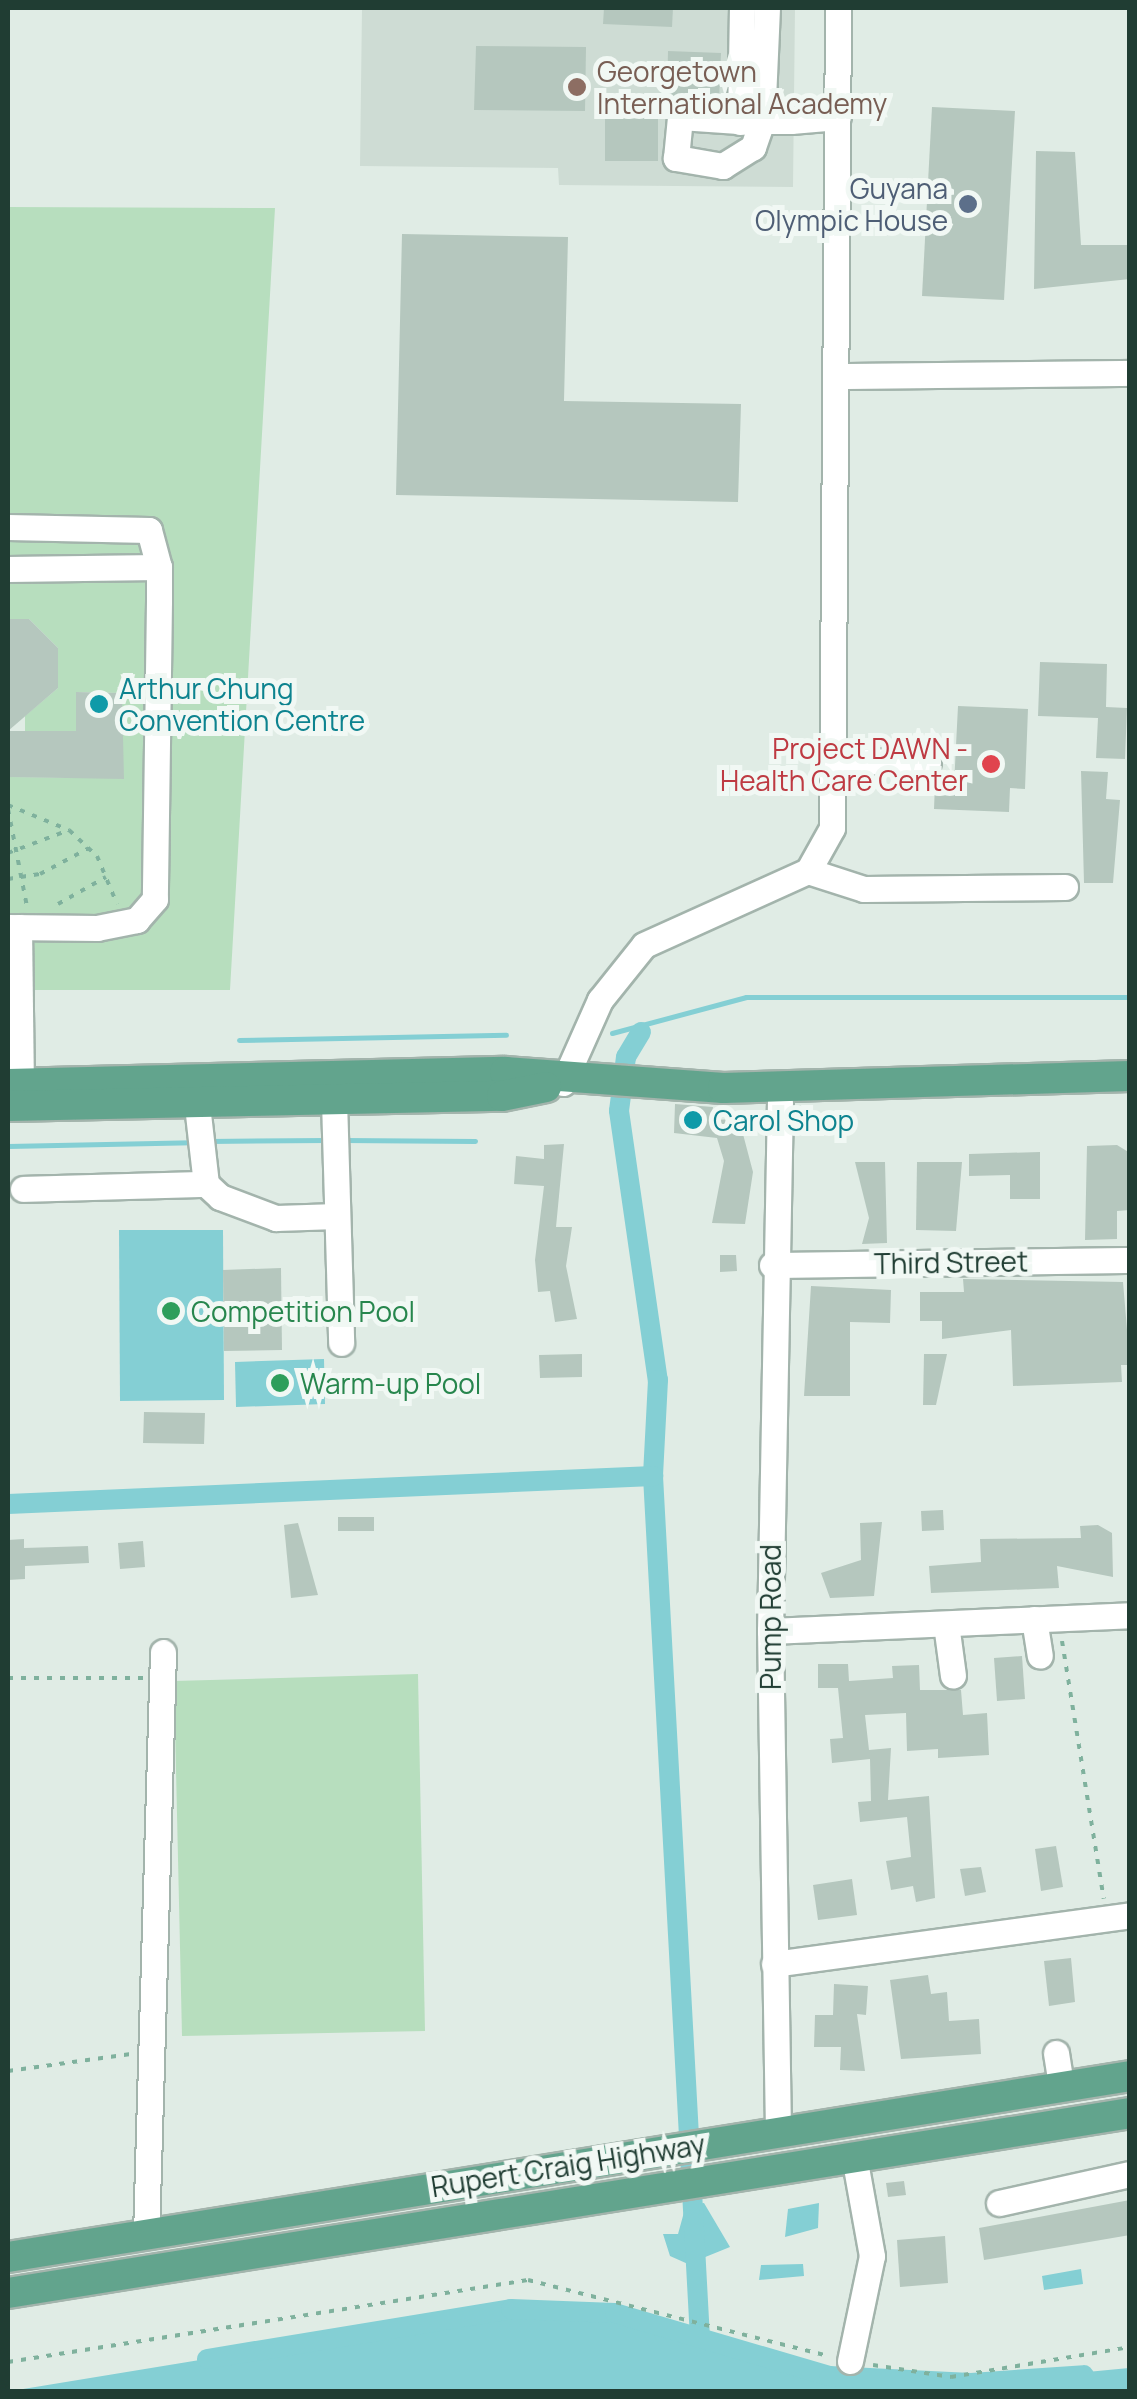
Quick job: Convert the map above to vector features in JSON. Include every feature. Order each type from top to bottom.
[{"type":"main road","points":[[14,1095],[505,1072],[570,1084],[717,1088],[1130,1076]]},
{"type":"main road","points":[[14,1095],[197,1107],[335,1107],[502,1096],[570,1084]]},
{"type":"main road","points":[[717,1088],[780,1102],[1130,1096]]},
{"type":"main road","name":"Rupert Craig Highway","points":[[8,2257],[1130,2076]]},
{"type":"main road","name":"Rupert Craig Highway","points":[[8,2293],[1130,2113]]},
{"type":"street","points":[[742,8],[751,122]]},
{"type":"street","points":[[751,122],[767,8]]},
{"type":"street","points":[[570,1084],[600,1000],[644,945],[808,872],[832,828],[838,8]]},
{"type":"street","points":[[751,122],[838,117]]},
{"type":"street","points":[[838,376],[1130,372]]},
{"type":"street","points":[[8,527],[149,530],[159,568],[155,900],[124,922],[18,921],[14,1095]]},
{"type":"street","points":[[48,528],[48,569]]},
{"type":"street","points":[[8,569],[159,568]]},
{"type":"street","points":[[833,761],[928,762]]},
{"type":"street","points":[[808,872],[864,890],[1065,887]]},
{"type":"street","name":"Pump Road","points":[[778,2132],[770,1632],[772,1265],[780,1102]]},
{"type":"street","points":[[197,1107],[204,1174]]},
{"type":"street","points":[[335,1107],[341,1343]]},
{"type":"street","points":[[23,1189],[204,1174],[276,1218],[337,1216]]},
{"type":"street","name":"Third Street","points":[[772,1265],[1130,1260]]},
{"type":"street","points":[[770,1632],[946,1624],[1038,1635],[1130,1614]]},
{"type":"street","points":[[946,1624],[952,1676]]},
{"type":"street","points":[[1013,1642],[1012,1626],[1038,1635]]},
{"type":"street","points":[[146,2235],[163,1652]]},
{"type":"street","points":[[774,1964],[1118,1917]]},
{"type":"street","points":[[1056,2053],[1061,2086]]},
{"type":"street","points":[[850,2362],[872,2256],[854,2156]]},
{"type":"street","points":[[999,2203],[1130,2174]]},
{"type":"path","points":[[8,807],[69,830],[89,848],[124,922]]},
{"type":"path","points":[[8,807],[21,878],[18,921]]},
{"type":"path","points":[[8,853],[69,830]]},
{"type":"path","points":[[8,879],[21,878],[89,848]]},
{"type":"path","points":[[18,921],[106,878]]},
{"type":"path","points":[[1038,1635],[1067,1641],[1118,1917]]},
{"type":"path","points":[[8,1678],[161,1678]]},
{"type":"path","points":[[8,2071],[151,2051]]},
{"type":"path","points":[[8,2362],[528,2280],[850,2362],[952,2377],[1130,2347]]},
{"type":"shaded area","name":"Georgetown International Academy","points":[[362,8],[795,8],[793,187],[559,185],[558,168],[360,166]]},
{"type":"green space","points":[[8,207],[275,208],[230,990],[8,990],[8,777],[123,778],[121,693],[76,692],[76,731],[25,731],[25,716],[58,688],[58,648],[29,619],[8,619]]},
{"type":"green space","points":[[418,1674],[425,2031],[182,2036],[174,1681]]},
{"type":"water","name":"Competition Pool","points":[[119,1230],[223,1230],[224,1400],[120,1401]]},
{"type":"water","name":"Warm-up Pool","points":[[324,1359],[325,1404],[236,1407],[235,1362]]},
{"type":"water","points":[[704,2203],[730,2247],[688,2264],[670,2256],[663,2234],[678,2234],[686,2205]]},
{"type":"water","points":[[819,2203],[818,2228],[785,2237],[788,2209]]},
{"type":"water","points":[[803,2264],[804,2276],[759,2280],[761,2265]]},
{"type":"water","points":[[1081,2269],[1083,2284],[1044,2290],[1042,2276]]},
{"type":"water","points":[[511,2309],[615,2313],[829,2376],[971,2383],[1129,2368],[1129,2391],[11,2391]]},
{"type":"building","points":[[604,8],[673,8],[672,27],[603,24]]},
{"type":"building","points":[[476,46],[586,47],[585,111],[474,110]]},
{"type":"building","points":[[668,51],[721,53],[719,101],[667,99]]},
{"type":"building","name":"Guyana Olympic House","points":[[932,107],[1015,111],[1004,300],[922,296]]},
{"type":"building","points":[[658,114],[658,161],[605,161],[605,115]]},
{"type":"building","points":[[1036,151],[1075,152],[1081,245],[1130,245],[1130,279],[1034,289]]},
{"type":"building","points":[[402,234],[568,237],[564,401],[741,404],[738,502],[396,495]]},
{"type":"building","points":[[8,619],[29,619],[58,648],[58,688],[8,731]]},
{"type":"building","name":"Project DAWN - Health Care Center","points":[[1040,662],[1107,664],[1106,707],[1127,708],[1125,759],[1096,758],[1098,718],[1038,716]]},
{"type":"building","name":"Arthur Chung Convention Centre","points":[[76,692],[122,693],[124,779],[8,777],[8,731],[76,731]]},
{"type":"building","name":"Project DAWN - Health Care Center","points":[[958,706],[1028,709],[1025,789],[1010,788],[1009,812],[934,809],[935,784],[954,785]]},
{"type":"building","points":[[1081,771],[1108,772],[1106,799],[1120,800],[1113,883],[1084,883]]},
{"type":"building","points":[[675,1104],[713,1107],[711,1120],[739,1119],[753,1172],[745,1224],[712,1223],[724,1161],[717,1138],[674,1133]]},
{"type":"building","points":[[564,1144],[556,1227],[572,1227],[566,1266],[577,1319],[555,1322],[550,1291],[538,1292],[535,1260],[544,1186],[514,1184],[516,1156],[544,1159],[544,1145]]},
{"type":"building","points":[[1117,1145],[1130,1153],[1130,1210],[1117,1211],[1117,1239],[1085,1240],[1087,1146]]},
{"type":"building","points":[[1040,1152],[1040,1199],[1010,1199],[1010,1175],[969,1176],[969,1154]]},
{"type":"building","points":[[855,1162],[885,1162],[887,1243],[862,1244],[869,1218]]},
{"type":"building","points":[[917,1162],[962,1162],[956,1231],[916,1230]]},
{"type":"building","points":[[720,1255],[736,1255],[737,1271],[720,1272]]},
{"type":"building","points":[[281,1268],[282,1350],[224,1351],[223,1270]]},
{"type":"building","points":[[963,1279],[1123,1282],[1130,1365],[1121,1365],[1122,1382],[1013,1386],[1011,1330],[942,1339],[942,1321],[920,1321],[920,1292],[964,1292]]},
{"type":"building","points":[[811,1286],[891,1290],[890,1323],[850,1322],[850,1396],[804,1396]]},
{"type":"building","points":[[582,1354],[582,1377],[540,1378],[539,1355]]},
{"type":"building","points":[[924,1354],[947,1354],[936,1405],[923,1405]]},
{"type":"building","points":[[144,1412],[205,1413],[204,1444],[143,1443]]},
{"type":"building","points":[[943,1510],[944,1530],[922,1531],[921,1511]]},
{"type":"building","points":[[338,1517],[374,1517],[374,1531],[338,1531]]},
{"type":"building","points":[[882,1522],[874,1596],[830,1598],[821,1573],[861,1560],[860,1523]]},
{"type":"building","points":[[298,1523],[318,1595],[291,1598],[284,1525]]},
{"type":"building","points":[[1098,1525],[1112,1533],[1113,1577],[1057,1566],[1059,1588],[931,1593],[929,1566],[981,1562],[980,1539],[1081,1538],[1080,1526]]},
{"type":"building","points":[[24,1539],[24,1548],[88,1546],[89,1563],[25,1566],[25,1579],[8,1580],[8,1540]]},
{"type":"building","points":[[143,1541],[145,1567],[120,1569],[118,1543]]},
{"type":"building","points":[[1022,1656],[1025,1699],[997,1701],[994,1658]]},
{"type":"building","points":[[818,1664],[848,1664],[849,1681],[893,1678],[892,1666],[919,1665],[920,1690],[961,1690],[963,1715],[987,1713],[989,1755],[938,1758],[938,1749],[907,1751],[906,1713],[865,1715],[869,1750],[891,1748],[888,1800],[929,1796],[935,1898],[916,1902],[913,1886],[891,1890],[886,1861],[911,1857],[907,1817],[860,1822],[858,1802],[871,1801],[870,1759],[832,1763],[830,1739],[843,1738],[838,1688],[818,1688]]},
{"type":"building","points":[[1056,1846],[1063,1887],[1041,1891],[1035,1849]]},
{"type":"building","points":[[981,1867],[986,1892],[965,1896],[960,1869]]},
{"type":"building","points":[[852,1879],[857,1915],[818,1920],[813,1885]]},
{"type":"building","points":[[1071,1958],[1075,2002],[1049,2006],[1044,1961]]},
{"type":"building","points":[[928,1975],[931,1994],[947,1992],[949,2021],[979,2019],[981,2054],[901,2059],[890,1980]]},
{"type":"building","points":[[834,1984],[868,1986],[866,2015],[857,2014],[865,2071],[840,2070],[841,2047],[814,2047],[815,2015],[833,2015]]},
{"type":"building","points":[[904,2181],[906,2195],[888,2197],[886,2183]]},
{"type":"building","points":[[1130,2200],[1130,2235],[984,2260],[979,2228]]},
{"type":"building","points":[[945,2236],[948,2283],[900,2287],[897,2240]]},
{"type":"waterway","points":[[612,1033],[746,997],[1130,997]]},
{"type":"waterway","points":[[641,1032],[626,1057],[619,1111],[658,1380],[653,1476],[700,2338]]},
{"type":"waterway","points":[[239,1040],[506,1035]]},
{"type":"waterway","points":[[208,1141],[327,1140]]},
{"type":"waterway","points":[[343,1140],[475,1141]]},
{"type":"waterway","points":[[8,1146],[192,1142]]},
{"type":"waterway","points":[[8,1504],[653,1476]]},
{"type":"waterway","points":[[207,2359],[511,2309],[615,2313],[829,2376],[971,2383],[1084,2375]]},
{"type":"place","name":"Georgetown International Academy","points":[[577,87]]},
{"type":"place","name":"Guyana Olympic House","points":[[968,204]]},
{"type":"place","name":"Arthur Chung Convention Centre","points":[[99,704]]},
{"type":"place","name":"Project DAWN - Health Care Center","points":[[991,764]]},
{"type":"place","name":"Carol Shop","points":[[693,1120]]},
{"type":"place","name":"Competition Pool","points":[[171,1311]]},
{"type":"place","name":"Warm-up Pool","points":[[280,1383]]}]
